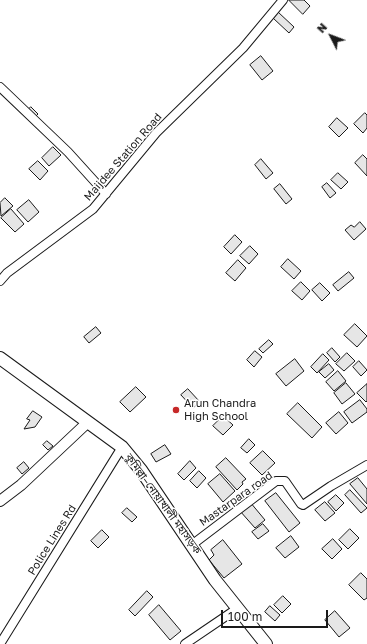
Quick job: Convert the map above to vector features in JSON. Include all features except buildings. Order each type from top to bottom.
[{"type":"highway","name":"কুমিল্লা–নোয়াখালী মহাসড়ক","points":[[0,358],[122,447],[141,470],[193,544],[216,580],[266,644]]},
{"type":"main road","points":[[0,501],[21,485],[88,422]]},
{"type":"street","name":"Maijdee Station Road","points":[[0,281],[7,273],[93,209],[156,133],[243,48],[283,0]]},
{"type":"street","points":[[0,87],[68,152],[106,194]]},
{"type":"street","name":"Police Lines Rd","points":[[0,644],[122,447]]},
{"type":"street","name":"Mastarpara road","points":[[193,544],[276,481],[285,481],[303,505],[330,486],[367,465]]},
{"type":"street","points":[[185,644],[238,608]]},
{"type":"place","name":"Arun Chandra High School","points":[[176,410]]}]
